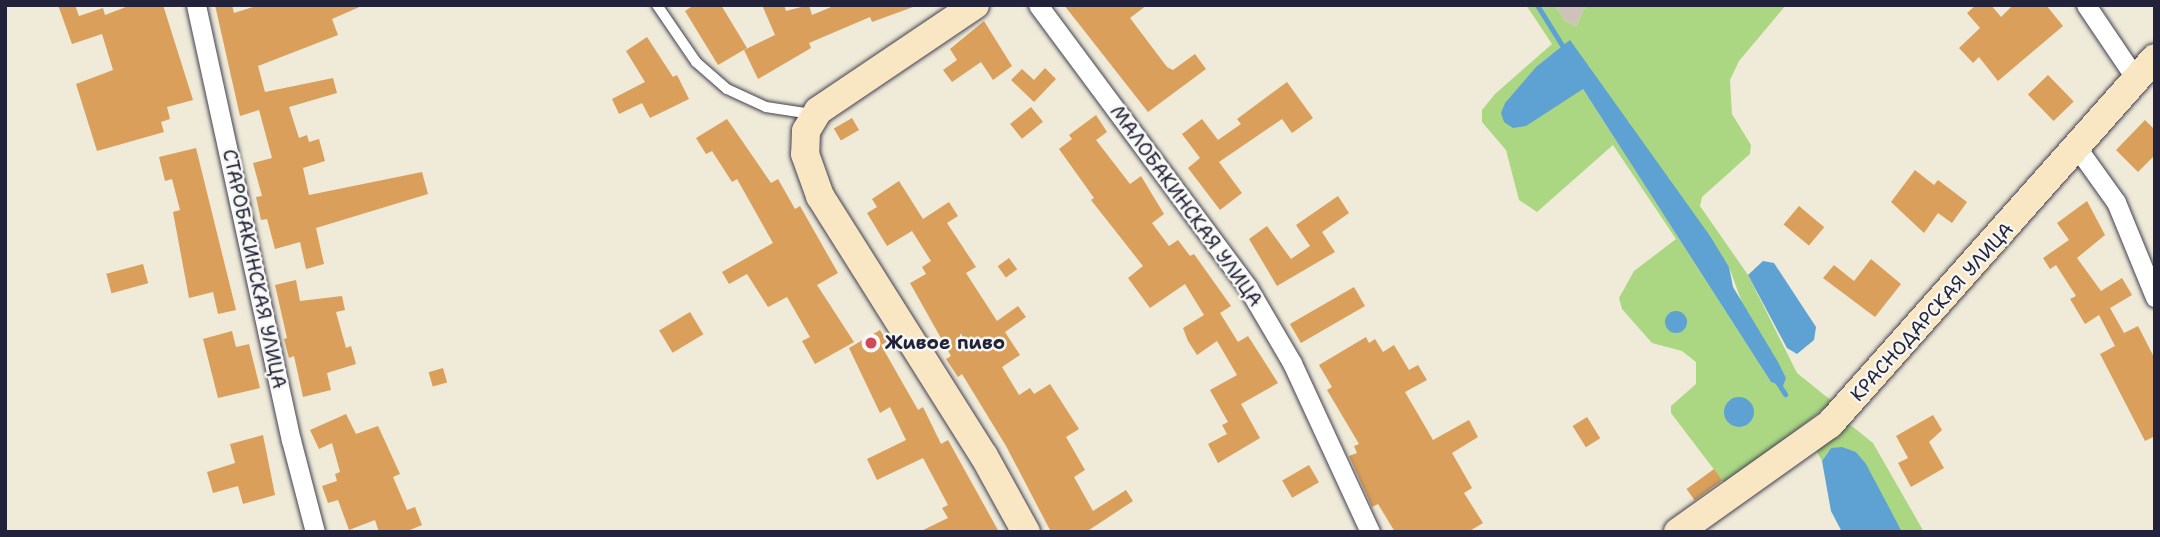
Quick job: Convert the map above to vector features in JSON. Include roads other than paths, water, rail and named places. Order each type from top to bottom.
[{"type":"street","name":"СТАРОБАКИНСКАЯ УЛИЦА","points":[[196,5],[291,440],[315,532]]},
{"type":"street","points":[[975,5],[815,115],[806,131],[805,154],[820,196],[984,456],[1026,532]]},
{"type":"street","name":"МАЛОБАКИНСКАЯ УЛИЦА","points":[[1038,5],[1248,288],[1292,363],[1370,532]]},
{"type":"street","points":[[2086,5],[2136,79]]},
{"type":"street","name":"КРАСНОДАРСКАЯ УЛИЦА","points":[[1678,532],[1830,424],[2078,149],[2155,58]]},
{"type":"street","points":[[2078,149],[2116,202],[2155,297]]},
{"type":"lane","points":[[657,5],[696,62],[727,89],[766,107],[815,115]]},
{"type":"water","points":[[1570,40],[1710,236],[1729,267],[1733,287],[1786,378],[1783,386],[1771,382],[1583,89],[1526,126],[1513,128],[1504,122],[1501,113],[1505,103],[1537,66]]},
{"type":"water","points":[[1763,261],[1774,263],[1816,327],[1814,340],[1797,354],[1787,348],[1748,275]]},
{"type":"water","points":[[1676,311],[1684,314],[1687,322],[1684,330],[1676,333],[1668,330],[1665,322],[1668,314]]},
{"type":"water","points":[[1739,397],[1750,401],[1754,412],[1750,423],[1739,427],[1728,423],[1724,412],[1728,401]]},
{"type":"water","points":[[1842,447],[1856,452],[1866,464],[1902,532],[1842,532],[1831,511],[1822,461],[1831,448]]},
{"type":"waterway","points":[[1537,5],[1565,50]]},
{"type":"waterway","points":[[1776,380],[1785,394]]},
{"type":"place","name":"Живое пиво","points":[[871,343]]}]
